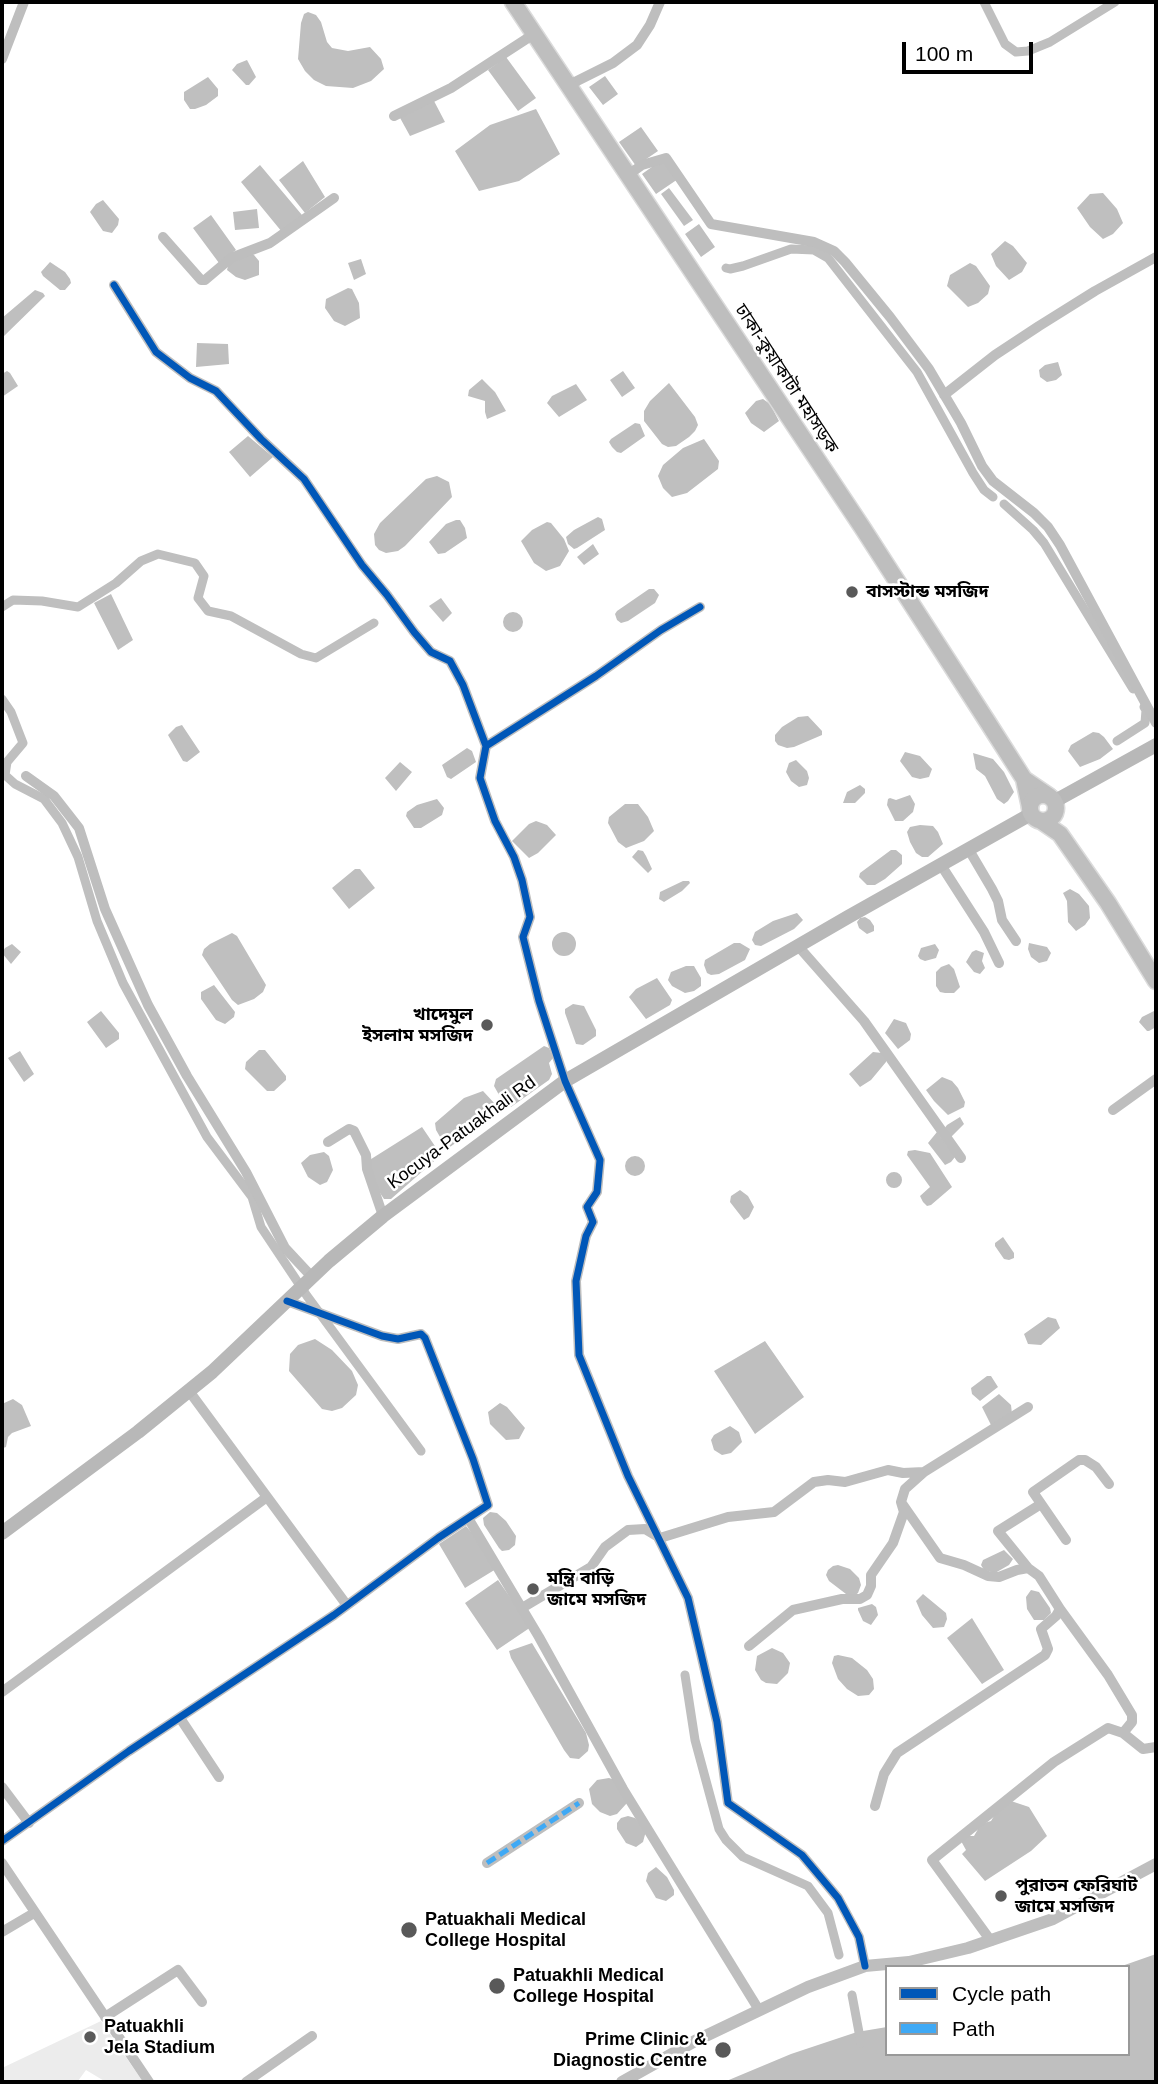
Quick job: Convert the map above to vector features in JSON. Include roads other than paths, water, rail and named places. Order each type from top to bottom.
[{"type":"main road","name":"ঢাকা-কুয়াকাটা মহাসড়ক","points":[[513,2],[862,527],[1024,779]]},
{"type":"main road","points":[[1034,814],[1036,797],[1053,803],[1156,745]]},
{"type":"main road","points":[[1024,779],[1053,803],[1060,834]]},
{"type":"main road","points":[[1024,779],[1034,814],[1060,834],[1108,903],[1156,981]]},
{"type":"main road","points":[[1034,814],[1053,818],[1053,803]]},
{"type":"main road","name":"Kocuya-Patuakhali Rd","points":[[2,1533],[189,1391],[247,1341],[312,1276],[383,1216],[565,1081],[1034,814]]},
{"type":"street","points":[[3,52],[24,2]]},
{"type":"street","points":[[569,85],[612,63],[637,45],[660,2]]},
{"type":"street","points":[[394,116],[450,88],[534,34]]},
{"type":"street","points":[[628,175],[642,165],[666,158],[711,224],[814,242],[834,251],[890,317],[929,369],[982,466],[993,481],[1034,513],[1060,545],[1156,723]]},
{"type":"street","points":[[163,237],[201,280],[205,280],[231,258],[270,243],[334,198]]},
{"type":"street","points":[[944,395],[995,355],[1095,291],[1156,257]]},
{"type":"street","points":[[114,285],[156,352],[190,378],[216,391],[303,479],[331,516],[362,565],[414,632],[432,652],[450,662],[463,685],[486,746],[480,778],[495,821],[514,857],[522,880],[530,917],[523,937],[539,1001],[565,1081],[600,1160],[597,1192],[587,1207],[593,1222],[586,1236],[576,1281],[579,1355],[628,1476],[688,1598],[717,1722],[728,1803],[802,1855],[838,1898],[859,1937],[865,1966]]},
{"type":"street","points":[[486,746],[700,607]]},
{"type":"street","points":[[26,776],[54,796],[79,828],[105,909],[148,1005],[187,1076],[246,1172],[285,1248],[312,1276]]},
{"type":"street","points":[[969,850],[998,901],[1002,920],[1016,941]]},
{"type":"street","points":[[941,865],[984,932],[999,963]]},
{"type":"street","points":[[798,946],[863,1021],[961,1158]]},
{"type":"street","points":[[1113,1110],[1156,1079]]},
{"type":"street","points":[[328,1142],[349,1129],[354,1131],[366,1155],[367,1169],[383,1216]]},
{"type":"street","points":[[2,1841],[180,1717],[334,1615],[488,1505],[473,1459],[425,1338],[421,1334],[398,1339],[382,1336],[333,1319],[290,1298]]},
{"type":"street","points":[[189,1391],[346,1604]]},
{"type":"street","points":[[749,1646],[793,1610],[842,1599],[860,1599],[867,1595],[871,1586],[871,1575],[892,1543],[904,1512],[901,1502],[905,1489],[924,1472],[1028,1407]]},
{"type":"street","points":[[1066,1540],[1033,1492],[1079,1460],[1085,1460],[1096,1467],[1109,1484]]},
{"type":"street","points":[[522,1608],[591,1567],[605,1547],[628,1530],[645,1529],[660,1538],[728,1517],[774,1512],[814,1482],[845,1482],[888,1470],[904,1473],[924,1472]]},
{"type":"street","points":[[3,1688],[267,1497]]},
{"type":"street","points":[[901,1502],[940,1558],[988,1576],[999,1577],[1028,1568]]},
{"type":"street","points":[[1041,1504],[998,1531],[1028,1568],[1039,1576],[1059,1609],[1108,1675],[1132,1715],[1132,1722],[1123,1734]]},
{"type":"street","points":[[468,1518],[522,1608],[623,1789],[759,2010]]},
{"type":"street","points":[[875,1806],[884,1774],[897,1753],[1045,1655],[1048,1649],[1041,1629],[1056,1616],[1059,1609]]},
{"type":"street","points":[[180,1717],[219,1777]]},
{"type":"street","points":[[991,1941],[932,1860],[1054,1762],[1108,1728],[1123,1734],[1143,1749],[1156,1746]]},
{"type":"street","points":[[2,1787],[29,1823]]},
{"type":"street","points":[[486,1863],[579,1803]]},
{"type":"street","points":[[2,1863],[149,2082]]},
{"type":"street","points":[[621,2082],[695,2040],[808,1987],[865,1966],[909,1962],[991,1941],[1053,1919],[1156,1864]]},
{"type":"street","points":[[2,1932],[34,1913]]},
{"type":"street","points":[[105,2017],[178,1970],[202,2002]]},
{"type":"street","points":[[246,2082],[312,2036]]},
{"type":"waterway","points":[[984,2],[1005,44],[1016,52],[1028,51],[1050,42],[1115,2]]},
{"type":"waterway","points":[[726,268],[743,266],[791,249],[814,250],[828,258],[917,372],[973,473],[984,490],[993,497]]},
{"type":"waterway","points":[[1004,504],[1044,543],[1133,689]]},
{"type":"waterway","points":[[2,607],[13,600],[42,601],[78,607],[116,583],[141,561],[158,554],[195,563],[204,576],[198,598],[208,611],[231,616],[301,654],[316,658],[374,623]]},
{"type":"waterway","points":[[2,699],[11,712],[23,743],[7,762],[5,775],[15,784],[44,799],[62,823],[78,857],[97,921],[123,983],[207,1137],[252,1197],[261,1227],[307,1296],[421,1451]]},
{"type":"waterway","points":[[1117,741],[1145,723],[1144,707]]},
{"type":"waterway","points":[[685,1675],[695,1740],[719,1829],[743,1857],[808,1886],[828,1913],[839,1955]]},
{"type":"waterway","points":[[852,1995],[861,2043]]},
{"type":"place","name":"বাসস্টান্ড মসজিদ","points":[[852,592]]},
{"type":"place","name":"খাদেমুল ইসলাম মসজিদ","points":[[487,1025]]},
{"type":"place","name":"মন্ত্রি বাড়ি জামে মসজিদ","points":[[533,1589]]},
{"type":"place","name":"পুরাতন ফেরিঘাট জামে মসজিদ","points":[[1001,1896]]},
{"type":"place","name":"Patuakhali Medical College Hospital","points":[[409,1930]]},
{"type":"place","name":"Patuakhli Medical College Hospital","points":[[497,1986]]},
{"type":"place","name":"Patuakhli Jela Stadium","points":[[90,2037]]},
{"type":"place","name":"Prime Clinic & Diagnostic Centre","points":[[723,2050]]}]
